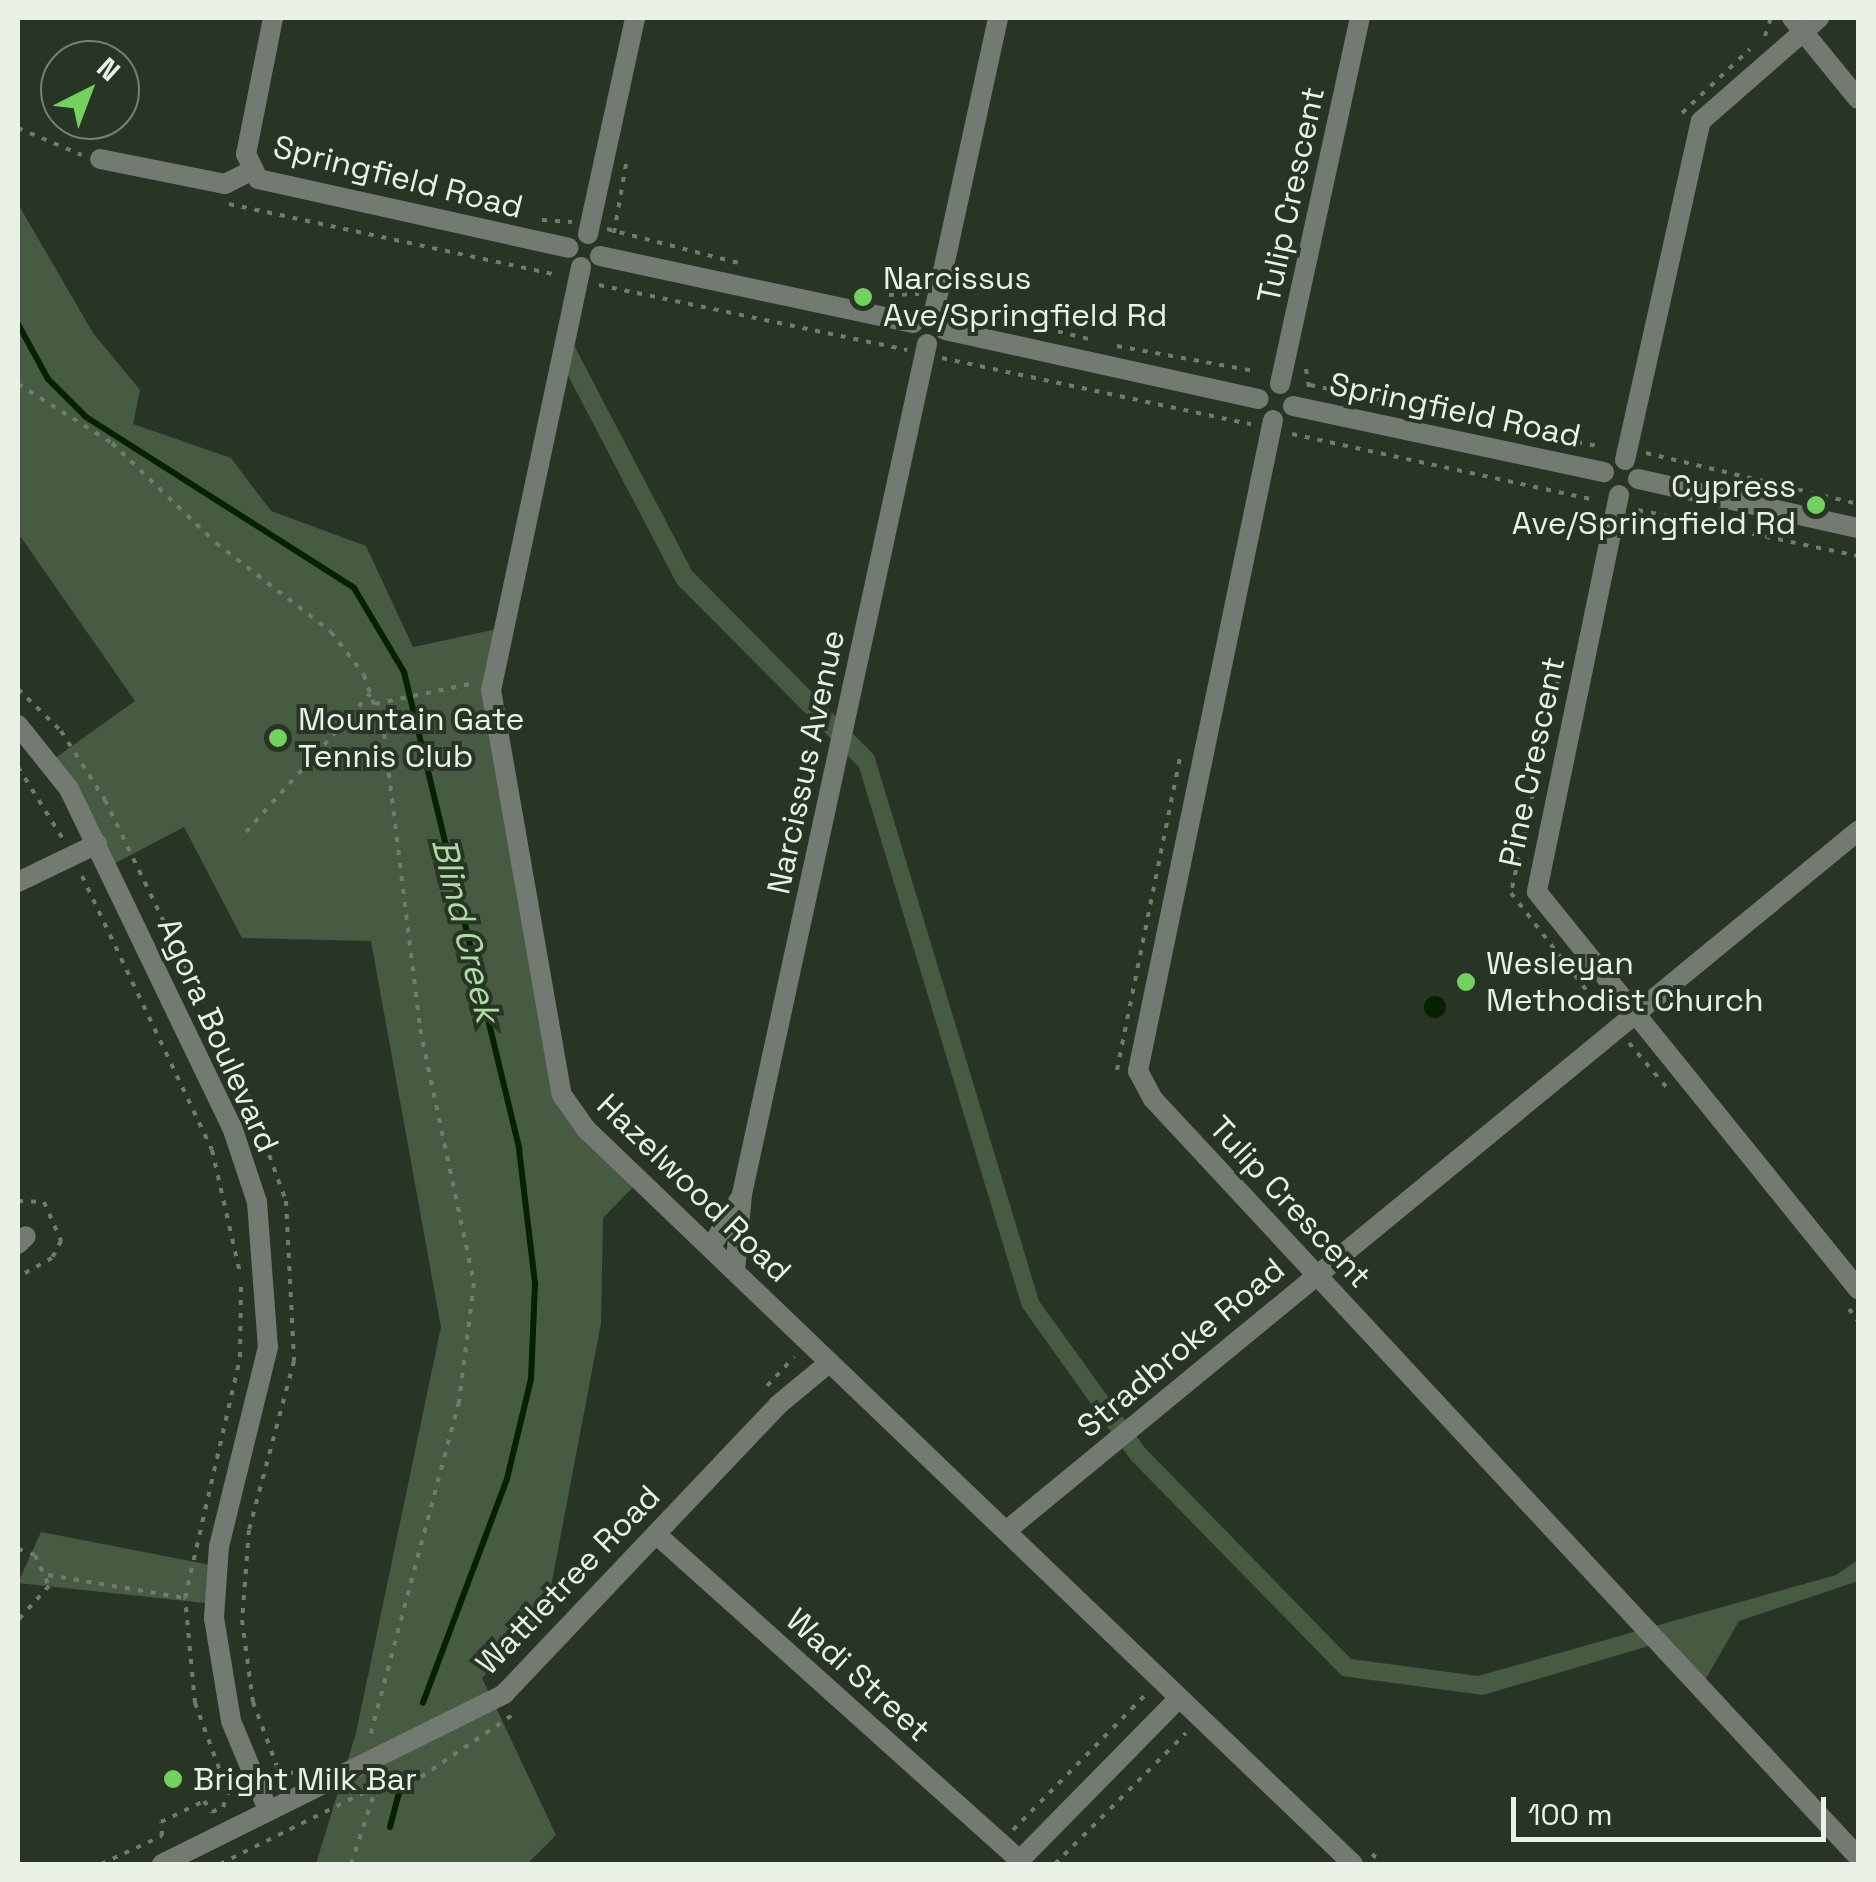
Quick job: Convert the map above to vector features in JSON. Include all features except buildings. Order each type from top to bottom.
[{"type":"street","points":[[250,171],[247,145],[273,18]]},
{"type":"street","points":[[600,256],[588,234],[636,18]]},
{"type":"street","points":[[927,344],[998,18]]},
{"type":"street","name":"Tulip Crescent","points":[[1280,384],[1360,18]]},
{"type":"street","points":[[1638,480],[1634,456],[1701,121],[1805,22],[1858,99]]},
{"type":"street","name":"Springfield Road","points":[[100,160],[225,184],[250,171],[270,184],[568,248]]},
{"type":"street","points":[[588,234],[568,248],[581,267],[600,256],[912,324],[927,344]]},
{"type":"street","name":"Hazelwood Road","points":[[581,267],[496,656],[493,708],[562,1095],[710,1247],[1353,1864]]},
{"type":"street","points":[[912,324],[934,312],[1258,399],[1280,384],[1293,406],[1264,423],[1258,399]]},
{"type":"street","name":"Narcissus Avenue","points":[[735,1271],[742,1194],[927,344]]},
{"type":"street","name":"Springfield Road","points":[[1293,406],[1604,472]]},
{"type":"street","name":"Tulip Crescent","points":[[1264,423],[1136,1064],[1154,1099],[1858,1858]]},
{"type":"street","points":[[1634,456],[1604,472],[1619,495],[1638,480]]},
{"type":"street","points":[[1638,480],[1858,528]]},
{"type":"street","name":"Pine Crescent","points":[[1619,495],[1536,885],[1634,1016],[1858,1289]]},
{"type":"street","name":"Agora Boulevard","points":[[18,725],[51,761],[96,844],[232,1127],[264,1238],[264,1382],[225,1516],[214,1618],[230,1721],[266,1805]]},
{"type":"street","name":"Stradbroke Road","points":[[1006,1531],[1858,831]]},
{"type":"street","points":[[18,882],[96,844]]},
{"type":"street","name":"Narcissus Avenue","points":[[710,1247],[742,1194]]},
{"type":"street","name":"Wattletree Road","points":[[162,1864],[266,1805],[307,1796],[495,1700],[823,1356]]},
{"type":"street","name":"Wadi Street","points":[[656,1534],[1018,1863]]},
{"type":"street","points":[[1018,1863],[1179,1698]]},
{"type":"path","points":[[18,128],[100,160]]},
{"type":"path","points":[[224,203],[559,276],[555,294]]},
{"type":"path","points":[[613,237],[759,268]]},
{"type":"path","points":[[594,303],[603,286],[905,350]]},
{"type":"path","points":[[885,294],[934,312]]},
{"type":"path","points":[[962,308],[1104,345],[1254,371]]},
{"type":"path","points":[[945,358],[1264,423]]},
{"type":"path","points":[[18,384],[112,442],[216,542],[320,621],[371,692],[375,704],[397,796],[420,1029],[474,1283],[459,1402],[366,1750]]},
{"type":"path","points":[[1310,386],[1601,447]]},
{"type":"path","points":[[1283,452],[1287,434],[1597,501]]},
{"type":"path","points":[[1634,456],[1858,504]]},
{"type":"path","points":[[1633,528],[1646,510],[1858,556]]},
{"type":"path","points":[[470,697],[472,671]]},
{"type":"path","points":[[375,704],[470,684]]},
{"type":"path","points":[[18,689],[61,731],[105,800],[247,1094],[286,1200],[294,1361],[249,1530],[242,1620],[253,1702],[278,1769]]},
{"type":"path","points":[[246,832],[371,692]]},
{"type":"path","points":[[18,767],[62,836]]},
{"type":"path","points":[[80,872],[193,1106],[234,1228],[240,1357],[185,1598],[195,1703],[228,1792],[223,1807],[211,1811],[204,1802],[161,1822],[162,1836],[101,1864]]},
{"type":"path","points":[[755,1398],[794,1356],[780,1343]]},
{"type":"path","points":[[18,1548],[48,1575],[185,1598]]},
{"type":"path","points":[[18,1620],[39,1607],[48,1575]]},
{"type":"path","points":[[1014,1828],[1146,1694]]},
{"type":"path","points":[[372,1736],[388,1728]]},
{"type":"path","points":[[1056,1864],[1186,1733]]},
{"type":"path","points":[[350,1864],[379,1777]]},
{"type":"path","points":[[228,1792],[238,1788]]},
{"type":"shaded area","points":[[18,204],[93,333],[140,390],[133,424],[231,458],[271,511],[366,546],[413,647],[502,628],[493,674],[562,1095],[640,1180],[603,1218],[601,1323],[546,1613],[482,1678],[556,1835],[527,1864],[316,1864],[356,1733],[441,1327],[371,941],[242,938],[184,827],[108,867],[51,761],[135,701],[18,533]]},
{"type":"shaded area","points":[[567,332],[692,571],[874,755],[1039,1301],[1145,1448],[1351,1659],[1478,1676],[1836,1575],[1858,1560],[1858,1581],[1739,1621],[1701,1687],[1659,1643],[1483,1695],[1342,1676],[1131,1460],[1022,1307],[859,767],[677,584],[561,362]]},
{"type":"shaded area","points":[[1435,996],[1443,999],[1443,1015],[1435,1018],[1427,1015],[1424,1007],[1427,999]]},
{"type":"shaded area","points":[[41,1532],[216,1566],[214,1604],[18,1583]]},
{"type":"waterway","name":"Blind Creek","points":[[18,324],[48,379],[86,417],[354,588],[404,672],[519,1149],[535,1284],[531,1379],[507,1479],[423,1703]]},
{"type":"waterway","name":"Blind Creek","points":[[390,1827],[401,1785]]},
{"type":"place","name":"Narcissus Ave/Springfield Rd","points":[[863,297]]},
{"type":"place","name":"Cypress Ave/Springfield Rd","points":[[1816,505]]},
{"type":"place","name":"Mountain Gate Tennis Club","points":[[278,738]]},
{"type":"place","name":"Wesleyan Methodist Church","points":[[1466,982]]},
{"type":"place","name":"Bright Milk Bar","points":[[173,1779]]}]
